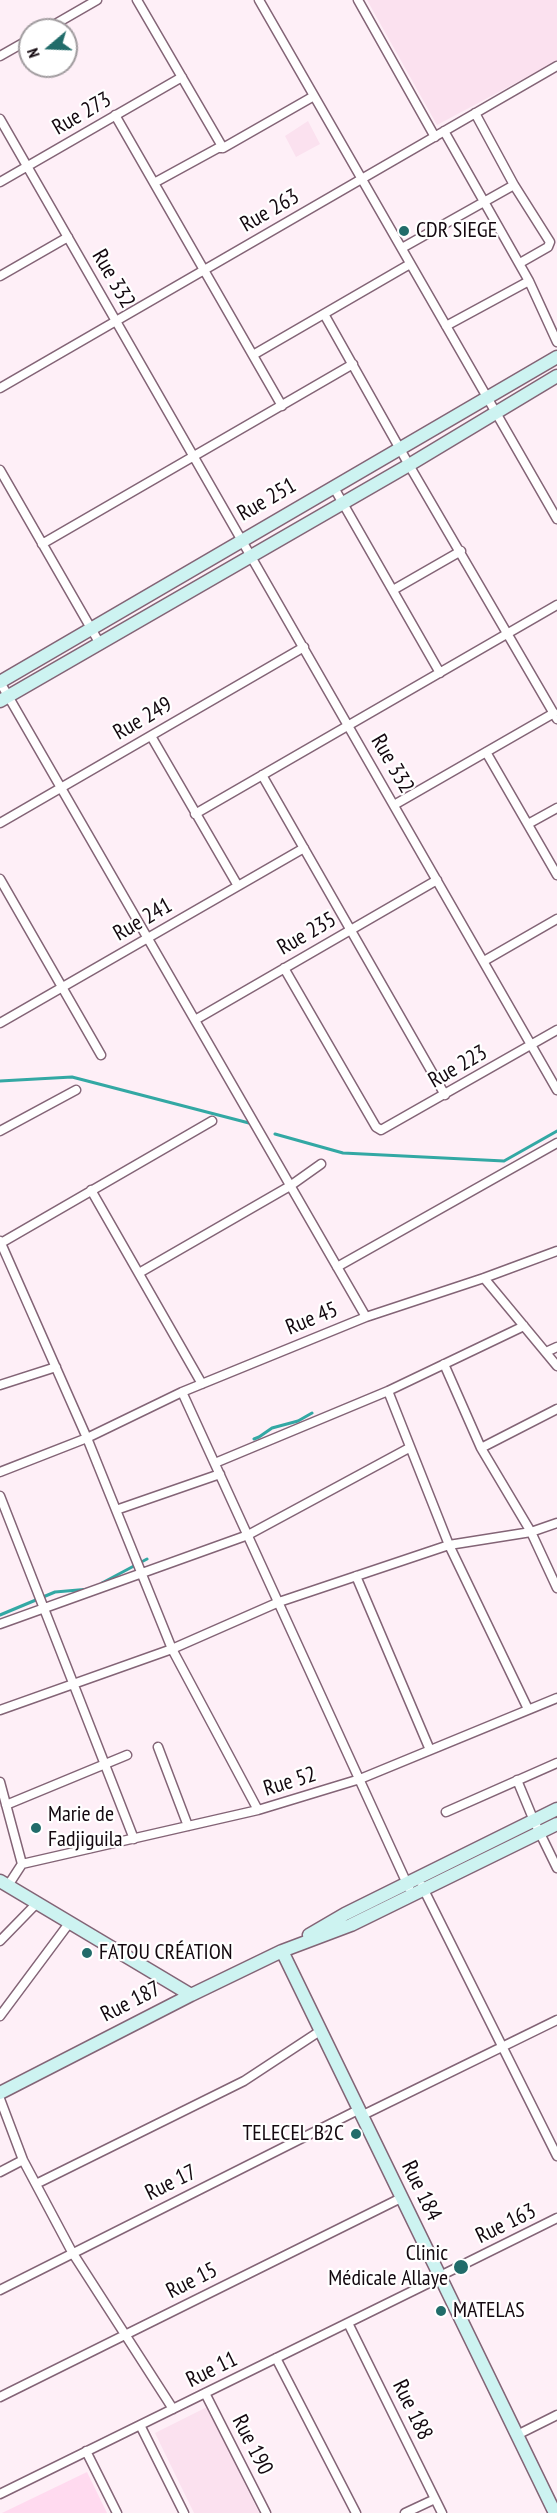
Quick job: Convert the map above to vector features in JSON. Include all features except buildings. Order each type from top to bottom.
[{"type":"street","points":[[66,18],[97,0]]},
{"type":"street","points":[[137,0],[223,148]]},
{"type":"street","points":[[259,0],[557,519]]},
{"type":"street","points":[[358,0],[435,137]]},
{"type":"street","points":[[0,56],[18,46]]},
{"type":"street","name":"Rue 263","points":[[0,388],[557,66]]},
{"type":"street","name":"Rue 273","points":[[0,182],[182,77]]},
{"type":"street","points":[[154,183],[218,148],[223,148],[314,96]]},
{"type":"street","points":[[475,113],[514,185],[550,242],[548,247],[520,263]]},
{"type":"street","points":[[115,115],[282,406]]},
{"type":"street","name":"Rue 332","points":[[0,119],[557,1090]]},
{"type":"street","points":[[444,131],[520,263],[557,342]]},
{"type":"street","points":[[402,248],[514,185]]},
{"type":"street","points":[[0,276],[68,237]]},
{"type":"street","points":[[253,355],[410,264]]},
{"type":"street","points":[[446,326],[529,280]]},
{"type":"street","points":[[324,314],[555,716],[486,752],[394,805]]},
{"type":"street","name":"Rue 251","points":[[0,682],[557,357]]},
{"type":"street","points":[[42,544],[353,364]]},
{"type":"street","name":"Rue 251","points":[[4,698],[409,465],[557,376]]},
{"type":"street","points":[[0,470],[100,644]]},
{"type":"street","points":[[333,486],[440,673]]},
{"type":"street","points":[[393,590],[461,551]]},
{"type":"street","points":[[195,814],[557,605]]},
{"type":"street","name":"Rue 249","points":[[0,823],[304,647]]},
{"type":"street","points":[[0,682],[4,698],[61,787],[366,1317]]},
{"type":"street","points":[[151,736],[238,886]]},
{"type":"street","points":[[486,752],[557,875]]},
{"type":"street","points":[[262,775],[445,1095]]},
{"type":"street","points":[[528,824],[557,808]]},
{"type":"street","name":"Rue 241","points":[[0,1023],[304,848]]},
{"type":"street","points":[[0,879],[101,1055]]},
{"type":"street","name":"Rue 235","points":[[195,1020],[438,880]]},
{"type":"street","points":[[484,961],[557,919]]},
{"type":"street","name":"Rue 223","points":[[284,968],[376,1127],[385,1129],[557,1030]]},
{"type":"street","points":[[0,1131],[76,1090]]},
{"type":"street","points":[[212,1121],[0,1242],[87,1438],[172,1649],[258,1810]]},
{"type":"street","points":[[337,1267],[557,1143]]},
{"type":"street","points":[[139,1273],[290,1186],[321,1164]]},
{"type":"street","points":[[91,1191],[202,1384]]},
{"type":"street","name":"Rue 45","points":[[0,1472],[87,1438],[182,1392],[366,1317],[557,1251]]},
{"type":"street","points":[[484,1278],[557,1366]]},
{"type":"street","points":[[215,1463],[388,1391],[524,1326]]},
{"type":"street","points":[[546,1352],[557,1347]]},
{"type":"street","points":[[444,1364],[481,1448],[531,1532],[557,1588]]},
{"type":"street","points":[[0,1385],[56,1367]]},
{"type":"street","points":[[388,1391],[449,1545],[528,1709]]},
{"type":"street","points":[[182,1392],[360,1779],[557,2156]]},
{"type":"street","points":[[481,1448],[557,1409]]},
{"type":"street","points":[[0,1624],[248,1535],[409,1448]]},
{"type":"street","points":[[116,1510],[220,1474]]},
{"type":"street","points":[[0,1496],[134,1839]]},
{"type":"street","points":[[0,1710],[172,1649],[279,1602],[356,1576],[449,1545],[531,1532],[557,1522]]},
{"type":"street","points":[[356,1576],[430,1750]]},
{"type":"street","name":"Rue 52","points":[[22,1864],[258,1810],[360,1779],[557,1698]]},
{"type":"street","points":[[158,1747],[188,1826]]},
{"type":"street","points":[[6,1805],[127,1755]]},
{"type":"street","points":[[446,1812],[557,1763]]},
{"type":"street","points":[[517,1780],[539,1833],[557,1868]]},
{"type":"street","points":[[0,1782],[22,1864],[4,1883],[191,1995]]},
{"type":"street","name":"Rue 187","points":[[0,2093],[282,1951],[345,1914],[416,1886],[452,1868],[557,1809]]},
{"type":"street","name":"Rue 187","points":[[452,1868],[557,1824]]},
{"type":"street","points":[[0,1941],[38,1902]]},
{"type":"street","points":[[0,2016],[70,1922]]},
{"type":"street","name":"Rue 184","points":[[282,1951],[517,2435],[550,2511]]},
{"type":"street","name":"Rue 17","points":[[0,2290],[72,2252],[557,2020]]},
{"type":"street","points":[[36,2184],[244,2081],[320,2031]]},
{"type":"street","points":[[0,2099],[23,2160],[72,2252],[172,2409]]},
{"type":"street","points":[[0,2172],[23,2160]]},
{"type":"street","name":"Rue 15","points":[[0,2397],[400,2198]]},
{"type":"street","name":"Rue 163","points":[[439,2278],[557,2218]]},
{"type":"street","name":"Rue 11","points":[[0,2494],[439,2278]]},
{"type":"street","name":"Rue 188","points":[[348,2323],[442,2513]]},
{"type":"street","points":[[276,2358],[356,2513]]},
{"type":"street","name":"Rue 190","points":[[205,2393],[266,2513]]},
{"type":"street","points":[[517,2435],[557,2415]]},
{"type":"street","points":[[140,2425],[184,2513]]},
{"type":"street","points":[[86,2451],[117,2513]]},
{"type":"street","points":[[405,2513],[435,2499]]},
{"type":"shaded area","points":[[367,0],[557,0],[557,61],[437,125]]},
{"type":"shaded area","points":[[308,121],[320,144],[296,157],[285,136]]},
{"type":"shaded area","points":[[207,2407],[259,2513],[194,2513],[155,2433]]},
{"type":"shaded area","points":[[87,2472],[107,2513],[2,2513]]},
{"type":"waterway","points":[[0,1081],[72,1077],[249,1123]]},
{"type":"waterway","points":[[275,1134],[343,1153],[504,1161],[557,1131]]},
{"type":"waterway","points":[[254,1439],[272,1428],[298,1421],[312,1413]]},
{"type":"waterway","points":[[102,1583],[147,1559]]},
{"type":"waterway","points":[[0,1615],[55,1592],[90,1589]]},
{"type":"place","name":"CDR SIEGE","points":[[404,231]]},
{"type":"place","name":"Marie de Fadjiguila","points":[[36,1828]]},
{"type":"place","name":"FATOU CRÉATION","points":[[87,1953]]},
{"type":"place","name":"TELECEL B2C","points":[[356,2134]]},
{"type":"place","name":"Clinic Médicale Allaye","points":[[461,2267]]},
{"type":"place","name":"MATELAS","points":[[441,2311]]}]
